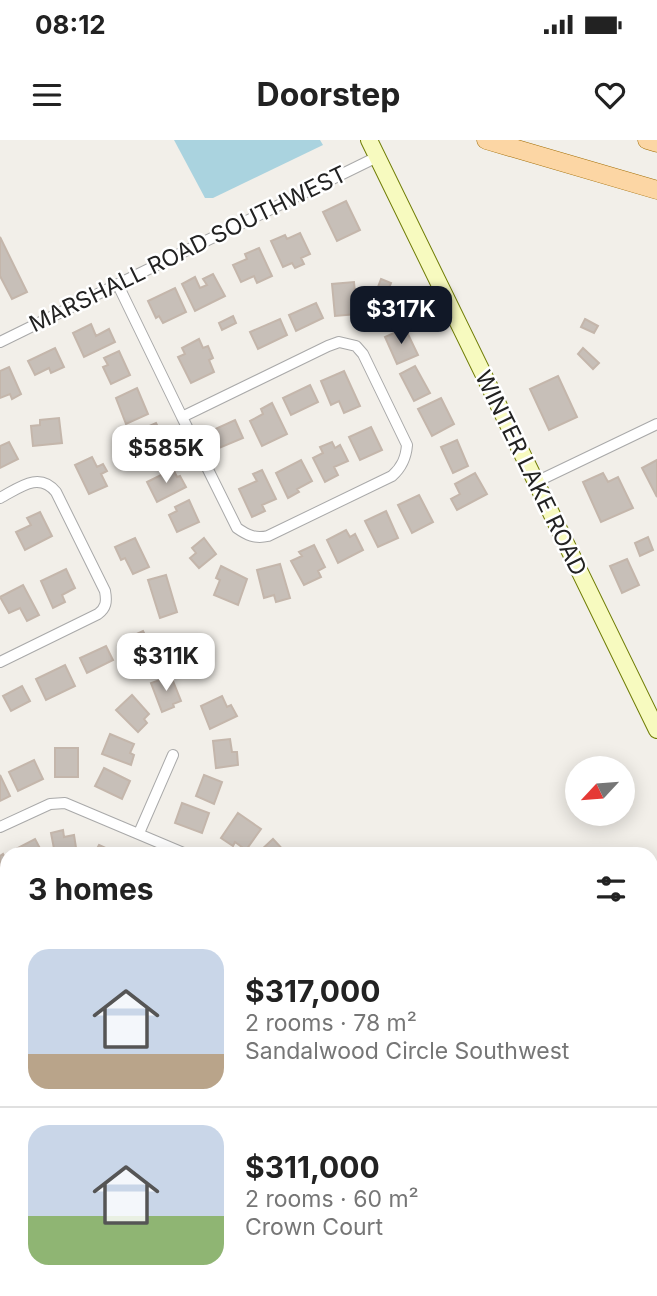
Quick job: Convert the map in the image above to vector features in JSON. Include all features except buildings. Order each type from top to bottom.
[{"type":"main road","points":[[486,140],[657,190]]},
{"type":"main road","points":[[647,140],[657,143]]},
{"type":"street","name":"WINTER LAKE ROAD","points":[[369,140],[657,730]]},
{"type":"street","name":"MARSHALL ROAD SOUTHWEST","points":[[0,342],[377,157]]},
{"type":"street","points":[[118,285],[237,528],[258,538],[268,536],[392,476],[400,469],[406,455],[407,445],[363,354],[356,346],[339,342],[183,416]]},
{"type":"street","points":[[536,482],[657,424]]},
{"type":"street","points":[[0,498],[35,481],[50,484],[106,591],[107,601],[103,610],[97,614],[0,662]]},
{"type":"street","points":[[139,833],[173,755]]},
{"type":"street","points":[[0,827],[50,804],[65,803],[170,847]]},
{"type":"water","points":[[174,140],[320,140],[323,145],[213,198],[205,198]]}]
